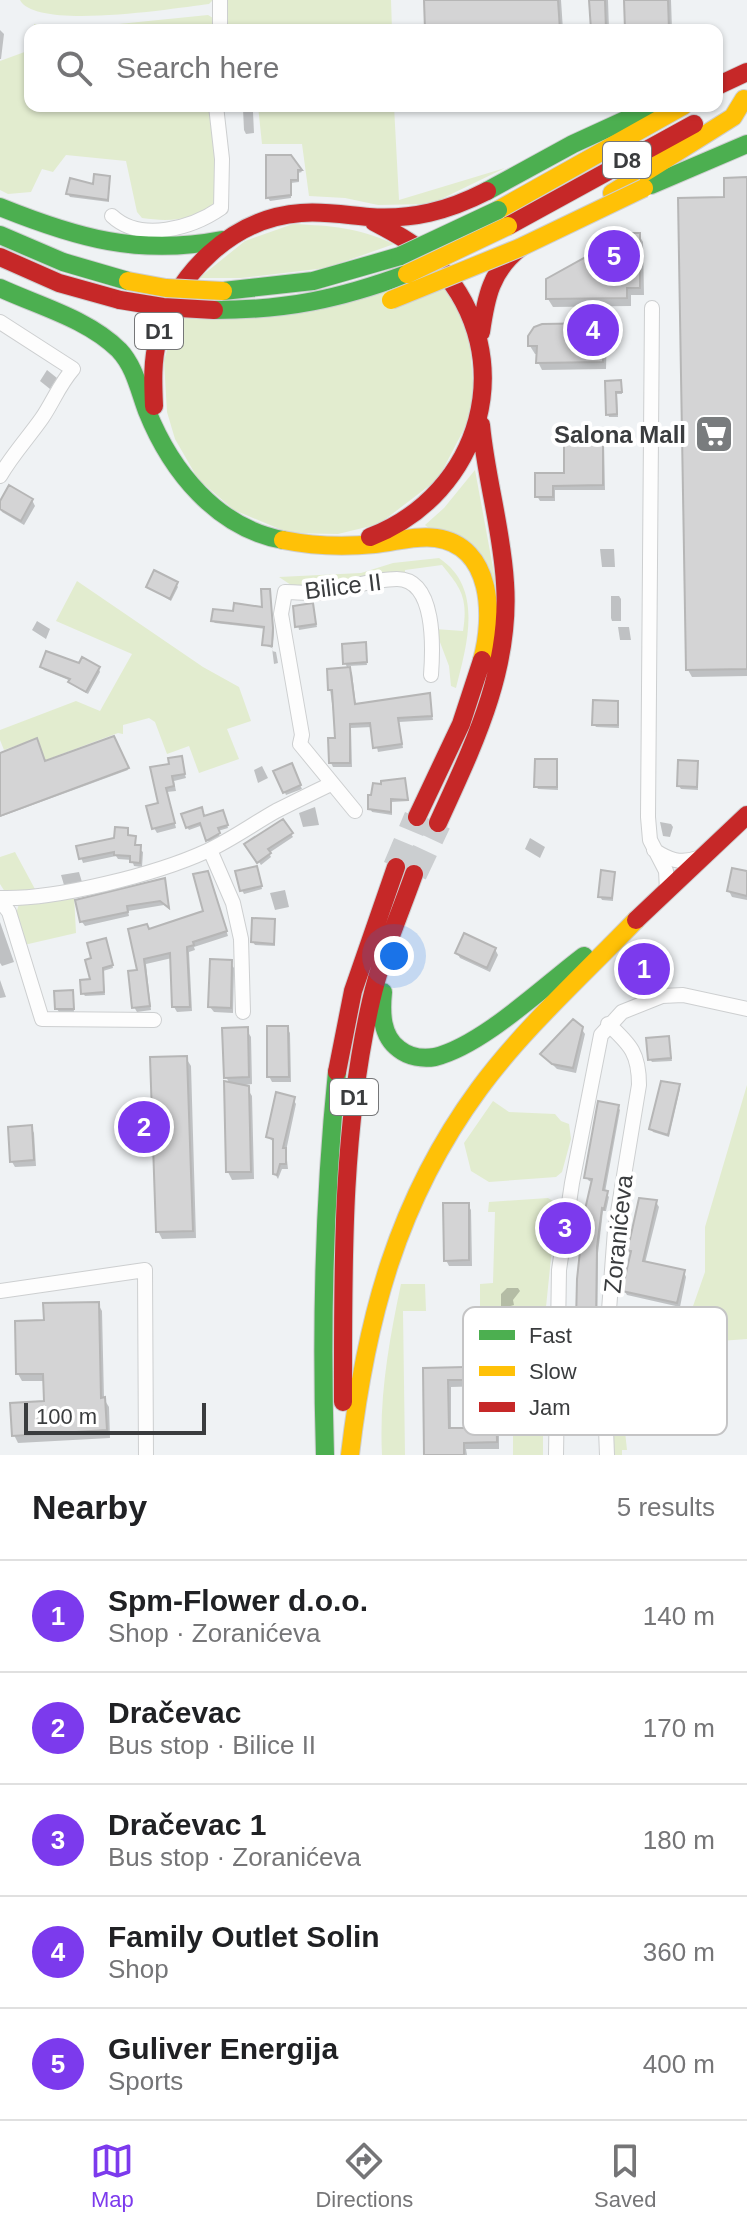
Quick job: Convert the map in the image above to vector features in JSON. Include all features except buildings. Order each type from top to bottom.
[{"type":"main road","points":[[723,83],[747,72]]},
{"type":"main road","points":[[479,339],[486,293],[508,256],[733,117],[746,98]]},
{"type":"main road","name":"D8","points":[[723,110],[746,98]]},
{"type":"main road","points":[[362,218],[406,219],[463,203],[550,156],[643,112]]},
{"type":"main road","name":"D8","points":[[0,257],[59,283],[120,300],[174,308],[274,309],[358,292],[407,274],[673,112]]},
{"type":"main road","name":"D8","points":[[0,235],[70,265],[166,288],[223,291],[307,284],[354,273],[503,218],[718,112]]},
{"type":"main road","points":[[274,309],[325,315],[391,300],[476,268],[587,219],[644,188],[747,144]]},
{"type":"main road","points":[[0,207],[44,224],[124,246],[175,249],[229,238]]},
{"type":"main road","name":"D1","points":[[417,817],[464,719],[476,684],[487,631],[487,586],[481,569],[469,554],[453,543],[436,538],[375,544],[289,543],[267,537],[226,517],[191,486],[167,447],[153,402],[154,354],[159,331],[179,288],[210,252],[229,238],[260,222],[293,214],[328,212],[362,218],[395,231],[433,259],[449,276],[468,306],[479,339],[484,368],[480,415],[487,484],[503,565],[505,630],[490,707],[438,823]]},
{"type":"main road","points":[[0,288],[98,334],[119,349],[130,365],[149,416],[167,447]]},
{"type":"main road","points":[[335,544],[373,536],[408,519],[439,493],[468,450],[480,415]]},
{"type":"main road","points":[[350,1455],[357,1391],[381,1277],[405,1213],[430,1162],[480,1087],[636,920],[747,815]]},
{"type":"main road","name":"D1","points":[[325,1455],[322,1346],[337,1073],[353,991],[396,867]]},
{"type":"main road","name":"D1","points":[[343,1455],[343,1259],[352,1116],[371,1000],[414,874]]},
{"type":"main road","points":[[390,938],[382,1003],[384,1029],[391,1043],[417,1058],[438,1056],[479,1034],[636,920]]},
{"type":"street","points":[[220,0],[220,24]]},
{"type":"street","points":[[112,216],[123,227],[167,229],[207,218],[221,208],[222,159],[217,112]]},
{"type":"street","points":[[652,308],[648,817],[650,840],[666,871],[667,890]]},
{"type":"street","points":[[0,322],[73,369],[59,385],[43,417],[12,455],[0,476]]},
{"type":"street","name":"Bilice II","points":[[355,811],[300,744],[302,735],[281,614],[285,592],[323,592],[396,579],[409,582],[418,588],[428,610],[434,645],[431,675]]},
{"type":"street","points":[[0,899],[81,889],[148,872],[210,850],[331,784]]},
{"type":"street","points":[[654,849],[676,861],[687,862],[700,857]]},
{"type":"street","points":[[210,850],[233,903],[241,939],[243,1012]]},
{"type":"street","points":[[0,899],[9,912],[42,1019],[154,1020]]},
{"type":"street","points":[[558,1307],[559,1270],[572,1183],[605,1030],[622,1012],[662,996],[683,995],[747,1009]]},
{"type":"street","name":"Zoranićeva","points":[[605,1030],[634,1051],[639,1067],[639,1085],[615,1230],[609,1307]]},
{"type":"street","points":[[0,1291],[145,1270],[146,1455]]},
{"type":"street","points":[[556,1435],[556,1455]]},
{"type":"street","name":"Zoranićeva","points":[[606,1435],[607,1455]]},
{"type":"green space","points":[[20,0],[213,0],[209,4],[168,9],[78,16],[31,9]]},
{"type":"green space","points":[[225,0],[391,0],[392,24],[226,24]]},
{"type":"green space","points":[[208,15],[213,18],[214,24],[119,24]]},
{"type":"green space","points":[[24,52],[24,112],[211,112],[216,201],[190,216],[162,220],[142,218],[137,212],[126,161],[66,155],[53,172],[42,169],[31,192],[8,194],[0,190],[0,61]]},
{"type":"green space","points":[[259,112],[394,112],[399,200],[505,168],[431,204],[378,205],[345,198],[309,196],[302,144],[262,144]]},
{"type":"green space","points":[[293,224],[344,228],[394,244],[326,268],[241,278],[199,278],[245,241]]},
{"type":"green space","points":[[439,274],[468,320],[475,408],[438,479],[379,524],[338,534],[289,533],[234,510],[198,479],[175,439],[167,412],[164,361],[176,318]]},
{"type":"green space","points":[[475,470],[496,584],[425,525],[444,508]]},
{"type":"green space","points":[[439,558],[453,570],[467,601],[467,635],[456,688],[451,686],[449,666],[435,629],[463,631],[464,602],[459,588],[442,565],[405,570],[405,575],[330,586],[294,587],[279,577],[361,573],[393,563]]},
{"type":"green space","points":[[77,581],[203,667],[239,687],[251,721],[227,729],[239,759],[199,773],[189,746],[167,754],[155,722],[149,718],[123,725],[123,734],[118,733],[19,770],[15,760],[41,749],[38,738],[4,750],[0,730],[76,701],[100,711],[132,654],[56,621]]},
{"type":"green space","points":[[15,852],[36,891],[7,895],[0,884],[0,857]]},
{"type":"green space","points":[[74,895],[76,933],[24,945],[15,917],[19,904]]},
{"type":"green space","points":[[747,1085],[747,1339],[727,1340],[727,1307],[693,1307],[705,1272],[705,1227]]},
{"type":"green space","points":[[493,1101],[509,1112],[555,1114],[569,1124],[571,1139],[562,1172],[556,1177],[489,1182],[471,1171],[464,1143]]},
{"type":"green space","points":[[548,1198],[553,1201],[556,1209],[546,1307],[480,1307],[480,1284],[493,1283],[495,1212],[488,1212],[489,1202]]},
{"type":"green space","points":[[401,1284],[425,1284],[426,1311],[403,1311],[405,1455],[382,1455],[386,1369]]},
{"type":"green space","points":[[513,1435],[543,1435],[543,1455],[513,1455]]},
{"type":"green space","points":[[614,1435],[625,1435],[627,1450],[622,1450],[622,1455],[614,1455]]},
{"type":"tunnel","points":[[396,867],[417,817]]},
{"type":"tunnel","points":[[414,874],[438,823]]},
{"type":"traffic: fast","points":[[487,191],[573,144],[643,112]]},
{"type":"traffic: fast","points":[[651,185],[747,144]]},
{"type":"traffic: fast","points":[[0,207],[56,227],[109,241],[163,246],[222,240]]},
{"type":"traffic: fast","points":[[400,256],[498,210]]},
{"type":"traffic: fast","points":[[0,235],[63,262],[128,281]]},
{"type":"traffic: fast","points":[[223,291],[313,281],[400,256]]},
{"type":"traffic: fast","points":[[214,310],[265,308],[312,301],[407,274]]},
{"type":"traffic: fast","points":[[0,288],[62,314],[107,339],[133,371],[157,433],[169,455],[199,494],[237,523],[283,540]]},
{"type":"traffic: fast","points":[[383,992],[384,1023],[393,1044],[412,1056],[435,1057],[493,1028],[584,956]]},
{"type":"traffic: fast","points":[[325,1455],[325,1263],[337,1072]]},
{"type":"traffic: slow","points":[[612,193],[733,117],[744,99]]},
{"type":"traffic: slow","points":[[498,210],[672,112]]},
{"type":"traffic: slow","points":[[391,300],[519,248],[644,188]]},
{"type":"traffic: slow","points":[[407,274],[508,226]]},
{"type":"traffic: slow","points":[[128,281],[166,288],[223,291]]},
{"type":"traffic: slow","points":[[283,540],[317,545],[352,545],[428,537],[455,544],[469,554],[485,586],[488,624],[482,660]]},
{"type":"traffic: slow","points":[[350,1455],[365,1356],[376,1309],[406,1218],[426,1174],[451,1131],[496,1067],[636,920]]},
{"type":"traffic: jam","points":[[723,83],[747,72]]},
{"type":"traffic: jam","points":[[508,226],[694,124]]},
{"type":"traffic: jam","points":[[154,406],[155,356],[166,315],[193,272],[230,238],[276,217],[301,213],[385,218],[415,215],[444,209],[487,191]]},
{"type":"traffic: jam","points":[[370,537],[408,517],[440,489],[463,457],[477,420],[483,381],[479,342],[464,303],[432,260],[374,222]]},
{"type":"traffic: jam","points":[[481,332],[485,307],[496,275],[520,248]]},
{"type":"traffic: jam","points":[[0,257],[59,283],[120,300]]},
{"type":"traffic: jam","points":[[120,300],[163,307],[214,310]]},
{"type":"traffic: jam","points":[[438,823],[487,707],[502,646],[505,583],[481,425]]},
{"type":"traffic: jam","points":[[417,817],[461,724],[482,660]]},
{"type":"traffic: jam","points":[[636,920],[747,815]]},
{"type":"traffic: jam","points":[[337,1072],[353,991],[396,867]]},
{"type":"traffic: jam","points":[[343,1402],[346,1200],[354,1100],[375,985],[414,874]]},
{"type":"place","name":"Guliver Energija","points":[[614,256]]},
{"type":"place","name":"Family Outlet Solin","points":[[593,330]]},
{"type":"place","name":"Salona Mall","points":[[714,434]]},
{"type":"place","name":"Spm-Flower d.o.o.","points":[[644,969]]},
{"type":"place","name":"Dračevac","points":[[144,1127]]},
{"type":"place","name":"Dračevac 1","points":[[565,1228]]}]
